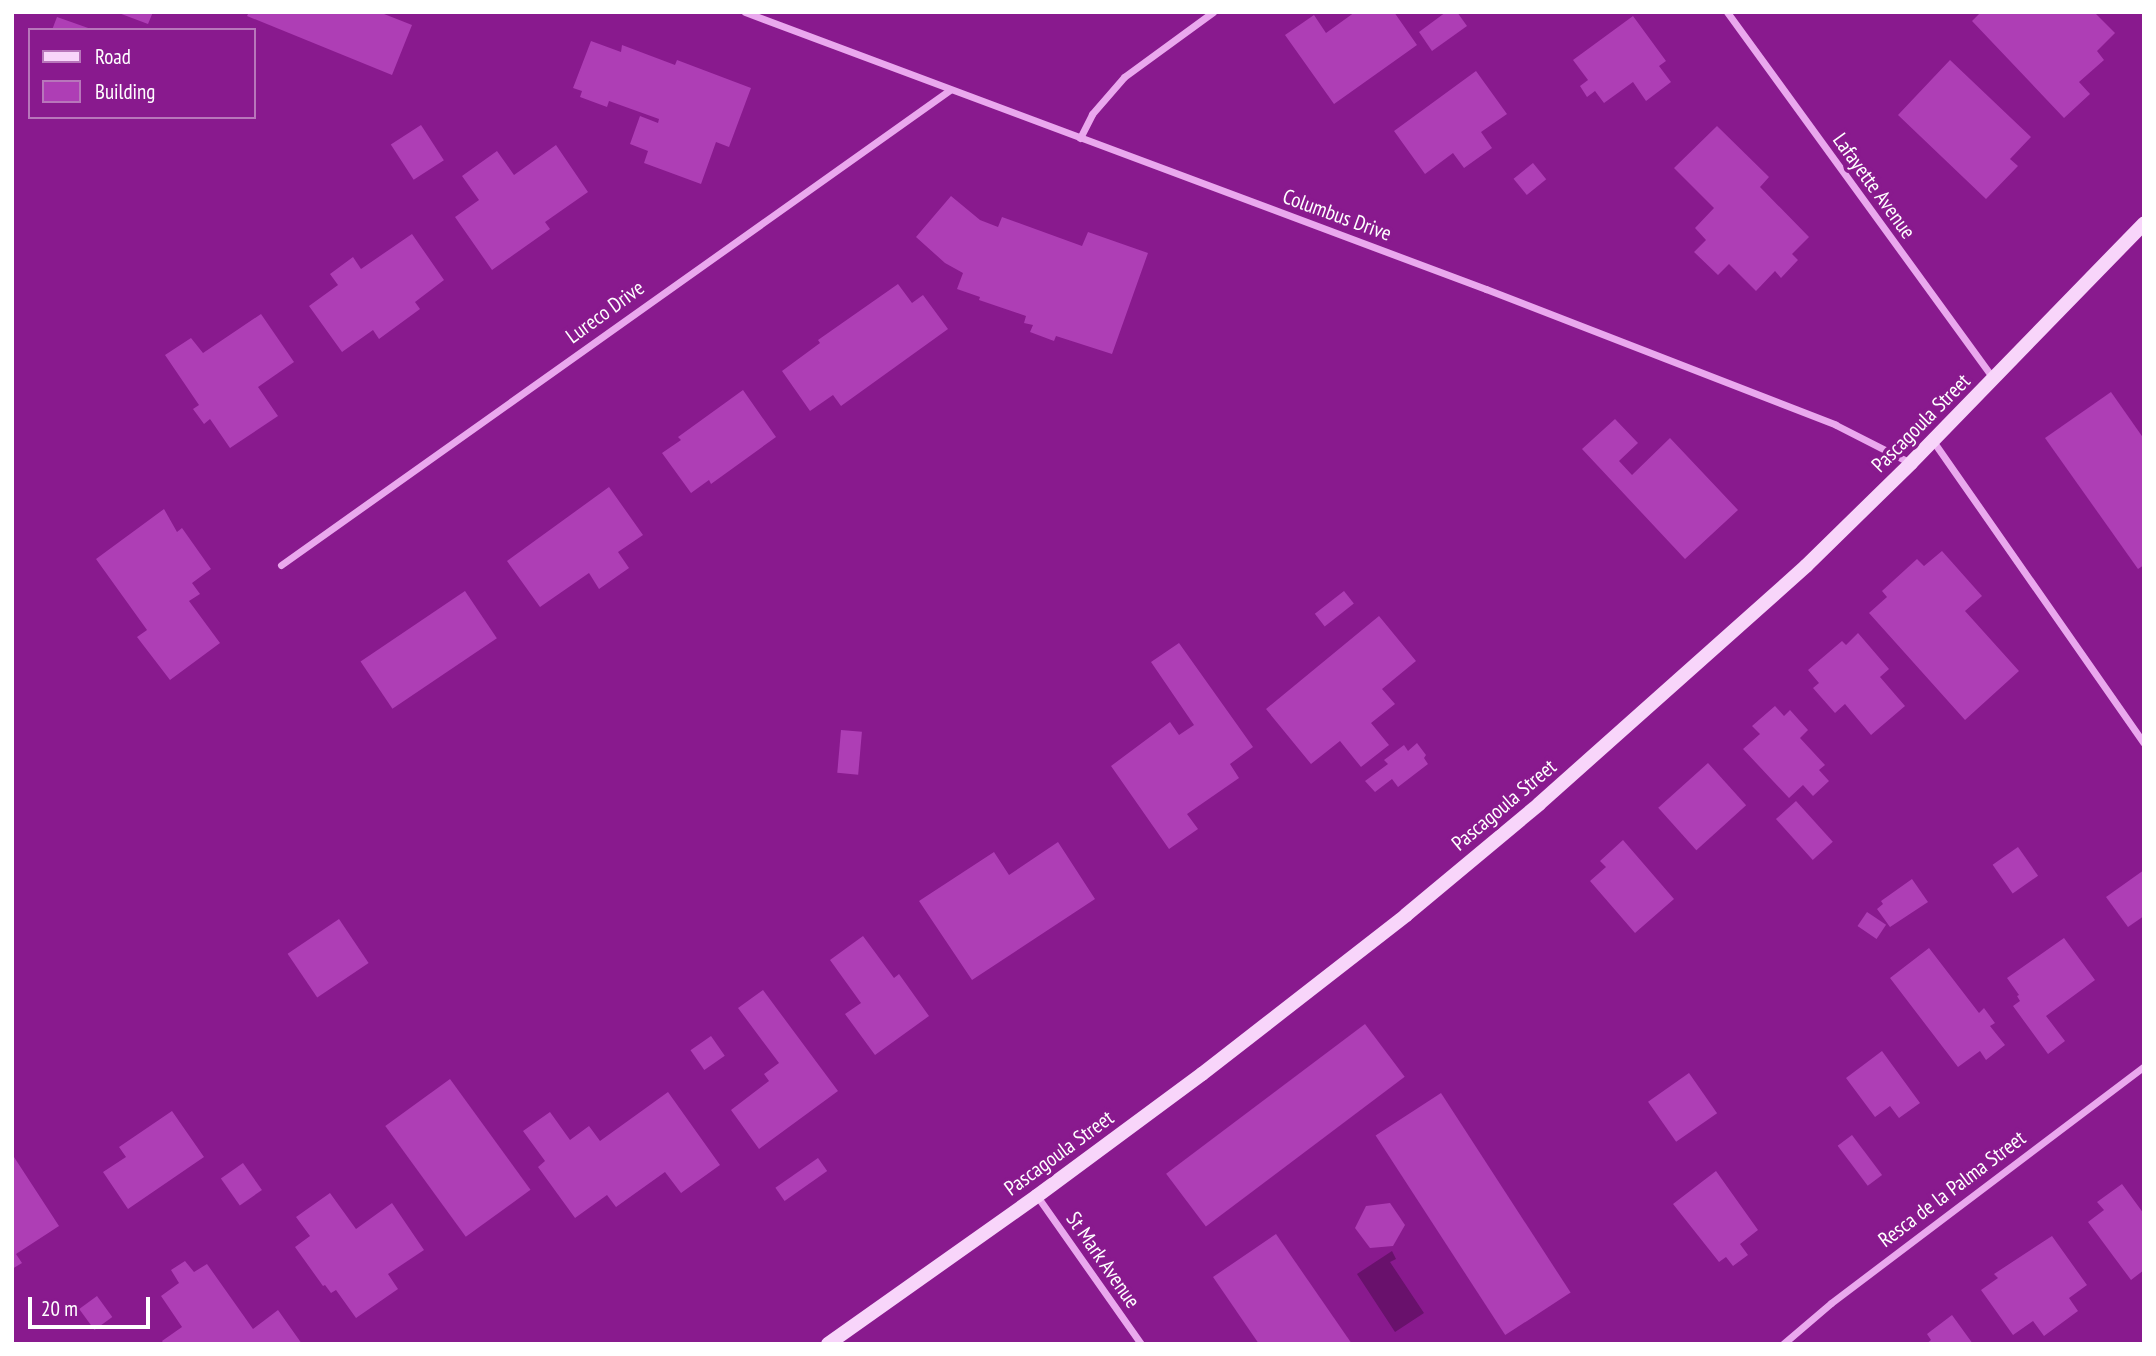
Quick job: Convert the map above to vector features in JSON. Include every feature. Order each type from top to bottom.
[{"type":"street","name":"Columbus Drive","points":[[745,12],[1499,294],[1836,425],[1911,463]]},
{"type":"street","points":[[1080,138],[1091,114],[1124,77],[1213,12]]},
{"type":"street","name":"Lafayette Avenue","points":[[1727,12],[1994,379]]},
{"type":"street","name":"Lureco Drive","points":[[281,565],[950,90]]},
{"type":"street","name":"Pascagoula Street","points":[[828,1344],[1037,1196],[1299,999],[1529,812],[1806,566],[1933,441],[2144,223]]},
{"type":"street","points":[[1933,441],[2144,743]]},
{"type":"street","name":"Resca de la Palma Street","points":[[1783,1344],[1831,1303],[2144,1066]]},
{"type":"street","name":"St Mark Avenue","points":[[1037,1196],[1140,1344]]},
{"type":"shaded area","points":[[1392,1251],[1396,1259],[1390,1262],[1424,1313],[1395,1332],[1357,1274]]},
{"type":"building","points":[[116,12],[153,12],[148,24]]},
{"type":"building","points":[[249,12],[379,12],[412,25],[392,75],[247,16]]},
{"type":"building","points":[[1355,12],[1394,12],[1417,45],[1334,104],[1285,35],[1314,15],[1326,33]]},
{"type":"building","points":[[1446,12],[1457,12],[1467,26],[1432,51],[1419,32]]},
{"type":"building","points":[[1981,12],[2094,12],[2115,33],[2097,51],[2104,60],[2079,82],[2090,94],[2064,118],[1972,21]]},
{"type":"building","points":[[1633,16],[1666,61],[1659,66],[1671,82],[1646,101],[1633,82],[1604,103],[1595,91],[1587,97],[1580,86],[1588,80],[1573,60]]},
{"type":"building","points":[[57,17],[88,28],[53,28]]},
{"type":"building","points":[[591,41],[621,52],[622,45],[675,65],[677,60],[751,88],[729,147],[716,142],[701,184],[644,163],[648,151],[630,144],[640,116],[658,123],[659,119],[609,101],[607,107],[580,97],[582,91],[573,88]]},
{"type":"building","points":[[1950,60],[2031,137],[2010,159],[2018,166],[1986,199],[1898,115]]},
{"type":"building","points":[[1476,71],[1507,114],[1481,132],[1492,148],[1464,168],[1453,153],[1425,174],[1394,131]]},
{"type":"building","points":[[421,125],[444,160],[414,180],[391,145]]},
{"type":"building","points":[[1717,126],[1769,177],[1760,187],[1809,237],[1792,254],[1798,260],[1781,278],[1775,271],[1756,291],[1729,264],[1718,275],[1694,252],[1706,240],[1695,228],[1714,208],[1674,168]]},
{"type":"building","points":[[556,145],[588,192],[545,222],[550,229],[492,270],[455,217],[479,200],[462,176],[497,151],[514,175]]},
{"type":"building","points":[[1533,163],[1546,179],[1527,195],[1514,179]]},
{"type":"building","points":[[951,196],[980,220],[998,227],[1002,217],[1082,246],[1088,232],[1148,253],[1112,354],[1056,336],[1054,341],[1030,332],[1033,325],[1024,323],[1026,316],[979,300],[980,297],[957,289],[963,273],[945,263],[916,237]]},
{"type":"building","points":[[412,234],[444,280],[415,302],[420,309],[379,339],[373,330],[342,352],[309,306],[338,285],[330,274],[353,257],[361,269]]},
{"type":"building","points":[[898,284],[912,303],[923,295],[948,329],[841,406],[833,395],[810,411],[782,371],[820,343],[818,340]]},
{"type":"building","points":[[261,314],[294,362],[258,387],[278,416],[230,448],[210,419],[204,424],[193,409],[199,405],[165,355],[191,338],[203,353]]},
{"type":"building","points":[[743,390],[776,437],[711,484],[709,480],[691,493],[662,453],[681,440],[678,437]]},
{"type":"building","points":[[2111,392],[2144,439],[2144,565],[2138,569],[2045,438]]},
{"type":"building","points":[[1615,419],[1638,443],[1619,461],[1632,475],[1670,438],[1738,510],[1685,559],[1582,449]]},
{"type":"building","points":[[609,487],[643,535],[618,552],[629,568],[599,589],[589,573],[540,607],[507,561]]},
{"type":"building","points":[[164,509],[177,532],[182,528],[211,569],[192,583],[200,594],[189,601],[220,643],[170,680],[137,637],[147,630],[96,559]]},
{"type":"building","points":[[1942,551],[1982,596],[1965,611],[2019,671],[1965,720],[1869,613],[1887,597],[1882,591],[1917,559],[1924,566]]},
{"type":"building","points":[[465,591],[497,638],[392,709],[361,661]]},
{"type":"building","points":[[1344,591],[1354,604],[1325,626],[1315,614]]},
{"type":"building","points":[[1379,616],[1416,661],[1382,689],[1395,704],[1371,723],[1389,745],[1361,767],[1340,741],[1311,764],[1266,709]]},
{"type":"building","points":[[1858,633],[1889,669],[1880,677],[1905,706],[1871,735],[1845,704],[1835,713],[1813,688],[1819,683],[1808,670],[1842,641],[1846,645]]},
{"type":"building","points":[[1179,643],[1253,747],[1230,764],[1239,778],[1187,814],[1198,829],[1169,849],[1111,766],[1170,722],[1179,735],[1194,725],[1151,662]]},
{"type":"building","points":[[1775,706],[1784,716],[1790,710],[1808,730],[1800,738],[1825,765],[1819,770],[1829,781],[1813,796],[1803,785],[1789,798],[1743,749],[1760,734],[1752,726]]},
{"type":"building","points":[[841,730],[862,732],[858,775],[837,773]]},
{"type":"building","points":[[1417,743],[1426,755],[1424,758],[1428,764],[1398,787],[1392,779],[1375,792],[1365,781],[1388,764],[1384,760],[1404,745],[1408,751]]},
{"type":"building","points":[[1708,763],[1746,805],[1696,850],[1658,808]]},
{"type":"building","points":[[1796,801],[1833,842],[1813,860],[1776,819]]},
{"type":"building","points":[[1623,840],[1674,899],[1635,933],[1590,881],[1606,867],[1600,861]]},
{"type":"building","points":[[1058,842],[1095,899],[972,980],[919,901],[994,852],[1009,875]]},
{"type":"building","points":[[2018,847],[2038,876],[2013,893],[1993,865]]},
{"type":"building","points":[[2144,870],[2144,916],[2128,927],[2106,897]]},
{"type":"building","points":[[1912,879],[1928,902],[1890,927],[1877,909],[1883,904],[1881,901]]},
{"type":"building","points":[[1867,912],[1886,925],[1877,939],[1857,926]]},
{"type":"building","points":[[339,919],[369,963],[317,998],[288,954]]},
{"type":"building","points":[[863,936],[894,978],[899,974],[929,1016],[875,1055],[845,1014],[861,1003],[830,960]]},
{"type":"building","points":[[2064,938],[2095,980],[2046,1016],[2065,1041],[2048,1054],[2013,1006],[2020,1001],[2017,996],[2019,995],[2007,978]]},
{"type":"building","points":[[1929,948],[1979,1013],[1984,1008],[1995,1023],[1990,1026],[2005,1045],[1986,1060],[1980,1051],[1958,1067],[1890,978]]},
{"type":"building","points":[[763,990],[838,1091],[759,1149],[731,1110],[769,1081],[764,1074],[779,1063],[738,1008]]},
{"type":"building","points":[[1365,1024],[1405,1077],[1206,1227],[1166,1174]]},
{"type":"building","points":[[711,1036],[725,1056],[704,1070],[691,1050]]},
{"type":"building","points":[[1882,1051],[1920,1103],[1899,1118],[1890,1106],[1875,1117],[1846,1078]]},
{"type":"building","points":[[1689,1073],[1717,1113],[1676,1142],[1648,1102]]},
{"type":"building","points":[[450,1079],[531,1190],[466,1237],[385,1126]]},
{"type":"building","points":[[668,1092],[720,1165],[681,1193],[665,1172],[616,1207],[607,1195],[575,1218],[538,1167],[545,1161],[523,1131],[550,1112],[570,1140],[589,1126],[600,1141]]},
{"type":"building","points":[[1441,1093],[1571,1293],[1505,1335],[1376,1135]]},
{"type":"building","points":[[172,1111],[204,1157],[128,1209],[103,1172],[126,1157],[119,1147]]},
{"type":"building","points":[[1852,1135],[1882,1175],[1868,1186],[1838,1146]]},
{"type":"building","points":[[14,1157],[59,1226],[16,1254],[22,1263],[12,1269]]},
{"type":"building","points":[[818,1158],[827,1171],[785,1201],[775,1188]]},
{"type":"building","points":[[243,1163],[262,1190],[240,1206],[221,1178]]},
{"type":"building","points":[[1716,1171],[1758,1230],[1740,1244],[1748,1255],[1733,1266],[1726,1257],[1719,1262],[1673,1204]]},
{"type":"building","points":[[2122,1184],[2144,1214],[2144,1270],[2131,1280],[2088,1222],[2104,1210],[2097,1202]]},
{"type":"building","points":[[330,1193],[356,1229],[392,1203],[424,1250],[388,1274],[398,1289],[356,1318],[336,1290],[331,1293],[323,1286],[295,1247],[310,1236],[296,1217]]},
{"type":"building","points":[[1390,1203],[1405,1225],[1393,1246],[1370,1248],[1355,1228],[1366,1206]]},
{"type":"building","points":[[1276,1234],[1352,1344],[1259,1344],[1213,1277]]},
{"type":"building","points":[[2052,1236],[2087,1285],[2069,1298],[2078,1311],[2044,1336],[2033,1321],[2013,1335],[1981,1290],[1998,1278],[1994,1274]]},
{"type":"building","points":[[185,1261],[194,1272],[207,1264],[253,1329],[278,1310],[302,1344],[164,1344],[162,1341],[182,1327],[161,1296],[179,1283],[171,1270]]},
{"type":"building","points":[[97,1296],[112,1317],[94,1330],[79,1309]]},
{"type":"building","points":[[1952,1315],[1973,1344],[1926,1344],[1931,1340],[1927,1334]]}]
